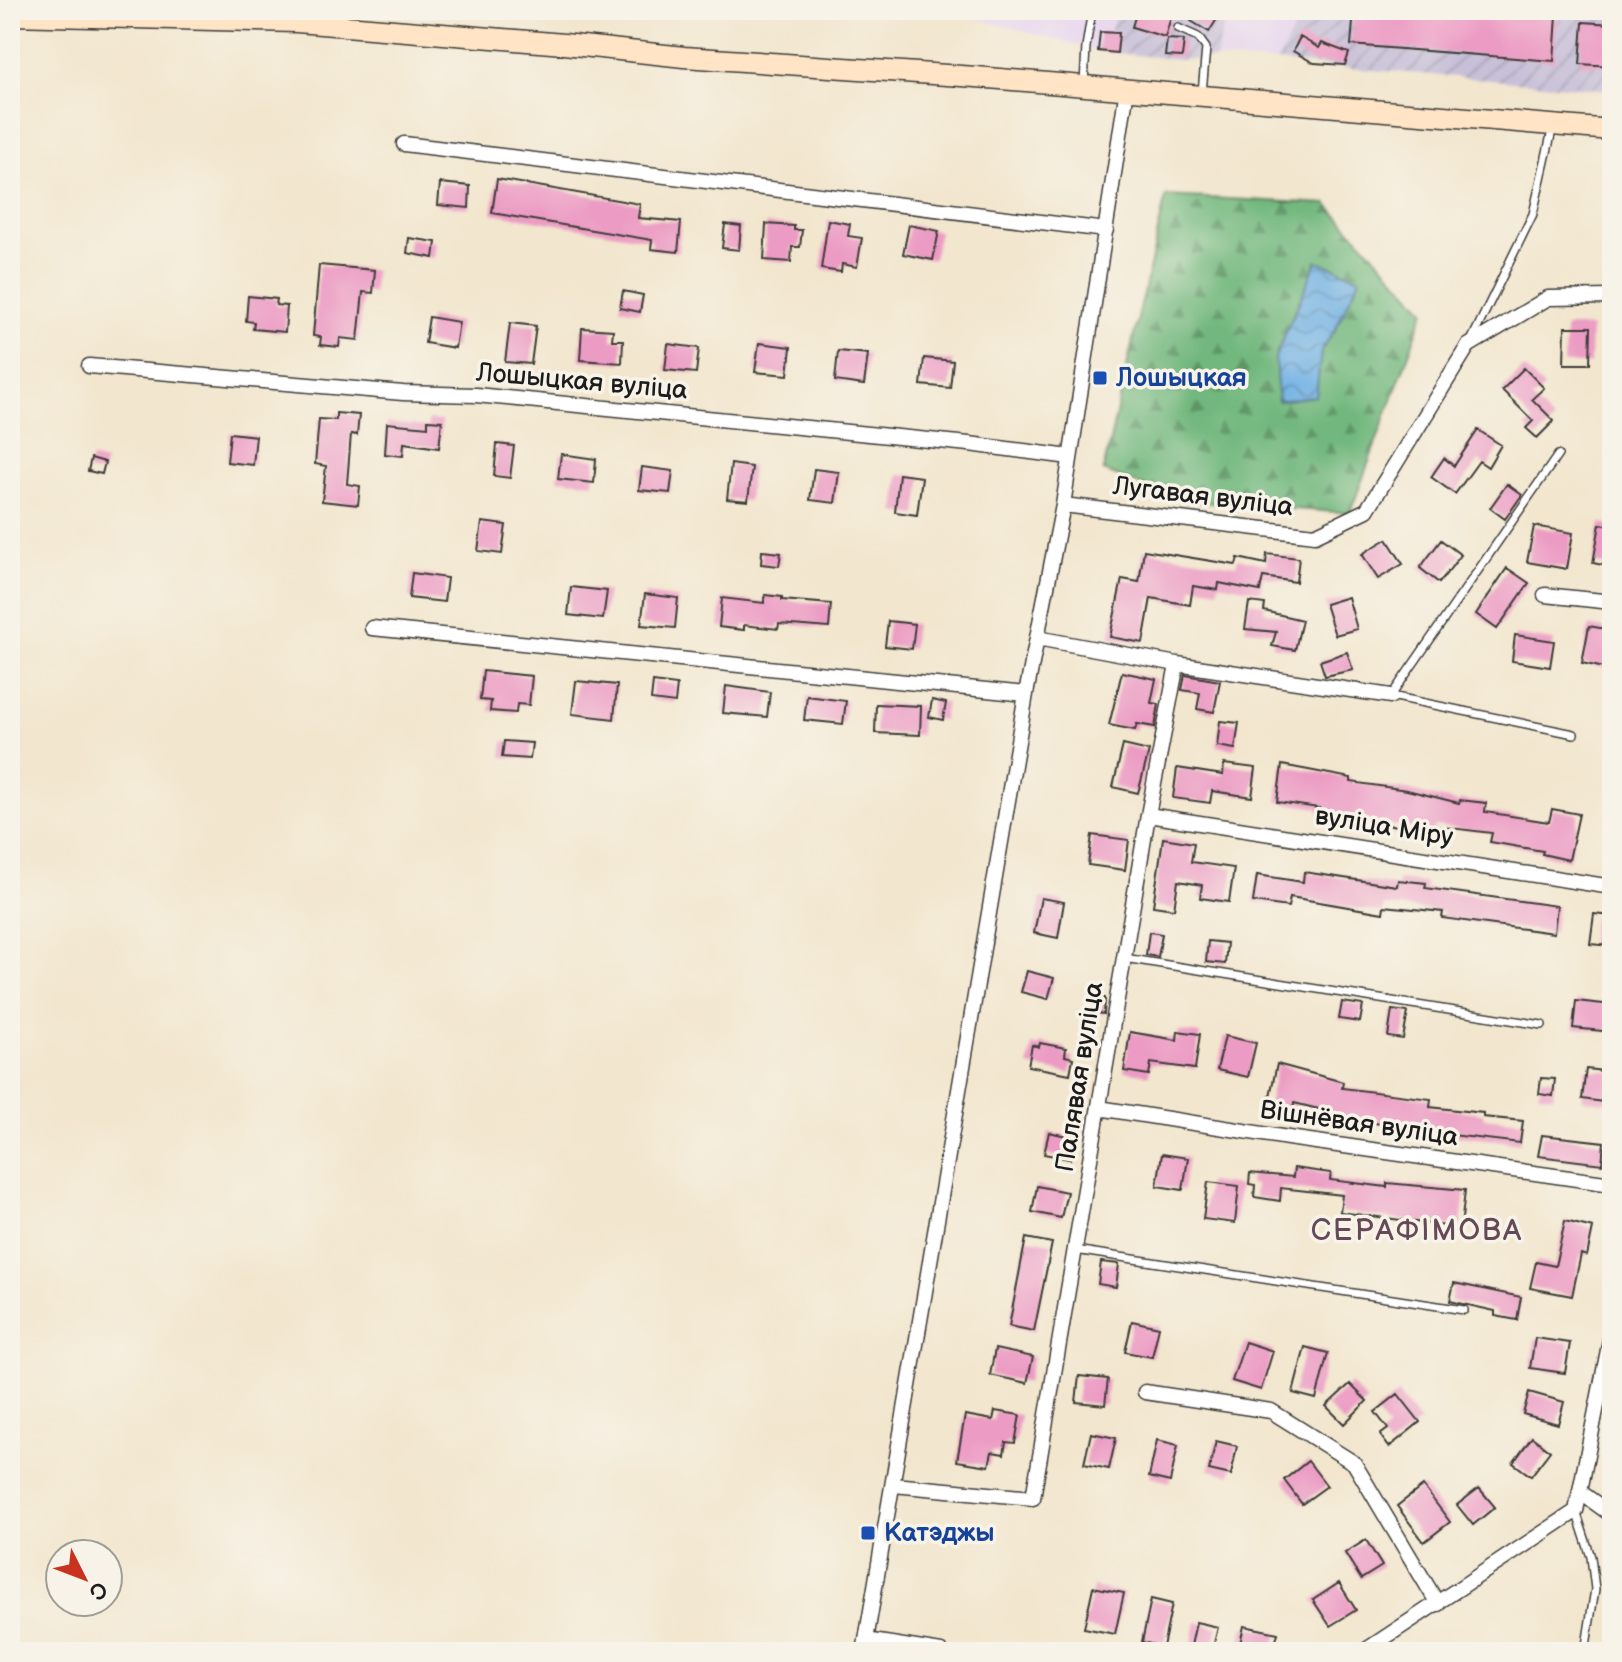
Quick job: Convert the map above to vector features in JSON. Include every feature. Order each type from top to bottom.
[{"type":"street","points":[[10,15],[297,22],[684,57],[1127,89],[1612,130]]},
{"type":"street","points":[[941,1652],[865,1646],[1026,694],[1063,505],[1127,89]]},
{"type":"street","points":[[404,144],[1106,230]]},
{"type":"street","name":"Лугавая вуліца","points":[[1063,505],[1315,535],[1367,510],[1468,346],[1548,298],[1612,297]]},
{"type":"street","name":"Лошыцкая вуліца","points":[[89,366],[403,393],[476,395],[969,444],[1070,457]]},
{"type":"street","points":[[1545,595],[1612,602]]},
{"type":"street","points":[[372,628],[1026,694]]},
{"type":"street","points":[[1037,638],[1177,664],[1391,696]]},
{"type":"street","name":"Палявая вуліца","points":[[894,1485],[1033,1498],[1148,815],[1177,664]]},
{"type":"street","name":"вуліца Міру","points":[[1148,815],[1612,887]]},
{"type":"street","name":"Вішнёвая вуліца","points":[[1099,1108],[1612,1184]]},
{"type":"street","points":[[1363,1652],[1576,1511],[1612,1330]]},
{"type":"street","points":[[1145,1392],[1271,1411],[1354,1463],[1438,1604]]},
{"type":"street","points":[[1580,1492],[1612,1515]]},
{"type":"lane","points":[[1084,86],[1092,10]]},
{"type":"lane","points":[[1178,28],[1198,37],[1206,48],[1202,96]]},
{"type":"lane","points":[[1468,346],[1533,214],[1553,125]]},
{"type":"lane","points":[[1558,455],[1391,696],[1574,734]]},
{"type":"lane","points":[[1124,958],[1542,1025]]},
{"type":"lane","points":[[1075,1250],[1464,1310]]},
{"type":"lane","points":[[1576,1511],[1591,1557],[1595,1589],[1585,1652]]},
{"type":"shaded area","points":[[455,10],[561,10],[555,19]]},
{"type":"shaded area","points":[[957,10],[1117,10],[1108,38],[1098,51],[956,13]]},
{"type":"shaded area","points":[[1117,10],[1223,10],[1228,13],[1215,59],[1182,60],[1117,53],[1108,39]]},
{"type":"shaded area","points":[[1223,10],[1309,10],[1299,20],[1277,62],[1215,59],[1228,13]]},
{"type":"shaded area","points":[[1309,10],[1612,10],[1612,90],[1277,62],[1299,20]]},
{"type":"green space","points":[[1166,196],[1327,204],[1425,310],[1350,513],[1183,501],[1103,471]]},
{"type":"water","points":[[1317,261],[1360,278],[1335,330],[1321,351],[1316,396],[1278,401],[1275,357]]},
{"type":"building","points":[[1137,10],[1167,10],[1166,15],[1171,17],[1165,37],[1132,27]]},
{"type":"building","points":[[1198,10],[1213,10],[1220,14],[1209,32],[1191,21]]},
{"type":"building","points":[[1354,10],[1491,10],[1557,15],[1554,61],[1351,45]]},
{"type":"building","points":[[1583,22],[1612,24],[1612,66],[1580,64]]},
{"type":"building","points":[[1100,32],[1119,33],[1117,53],[1098,51]]},
{"type":"building","points":[[1300,37],[1319,48],[1322,43],[1349,53],[1345,65],[1314,63],[1293,51]]},
{"type":"building","points":[[1167,39],[1184,40],[1182,57],[1165,56]]},
{"type":"building","points":[[497,179],[640,204],[638,218],[681,222],[678,252],[651,249],[652,240],[492,213]]},
{"type":"building","points":[[440,183],[470,186],[469,208],[438,205]]},
{"type":"building","points":[[828,220],[850,224],[848,236],[862,238],[857,267],[842,264],[841,272],[821,269]]},
{"type":"building","points":[[725,224],[741,226],[739,250],[722,248]]},
{"type":"building","points":[[766,224],[794,226],[794,230],[802,230],[800,247],[792,247],[791,262],[764,260]]},
{"type":"building","points":[[909,225],[939,231],[933,260],[903,254]]},
{"type":"building","points":[[409,238],[436,242],[434,258],[407,253]]},
{"type":"building","points":[[319,265],[375,270],[373,293],[363,292],[358,340],[340,338],[339,347],[320,345],[321,337],[313,336]]},
{"type":"building","points":[[623,291],[643,295],[640,312],[620,308]]},
{"type":"building","points":[[248,296],[277,299],[276,305],[287,306],[285,332],[253,329],[254,322],[246,321]]},
{"type":"building","points":[[429,317],[459,322],[455,348],[425,343]]},
{"type":"building","points":[[510,323],[536,326],[531,364],[505,362]]},
{"type":"building","points":[[1565,327],[1591,327],[1590,364],[1564,364]]},
{"type":"building","points":[[582,328],[613,330],[612,340],[623,340],[622,363],[580,360]]},
{"type":"building","points":[[759,343],[791,347],[788,375],[755,372]]},
{"type":"building","points":[[668,344],[699,348],[696,373],[665,370]]},
{"type":"building","points":[[838,351],[868,354],[864,385],[835,381]]},
{"type":"building","points":[[924,358],[953,361],[950,388],[921,385]]},
{"type":"building","points":[[1524,368],[1544,388],[1532,399],[1554,421],[1537,438],[1526,428],[1533,421],[1502,390]]},
{"type":"building","points":[[336,413],[359,415],[357,435],[351,434],[347,484],[360,486],[358,505],[322,501],[326,466],[315,464],[319,419],[336,420]]},
{"type":"building","points":[[428,420],[442,421],[439,448],[404,443],[403,456],[385,454],[387,423],[428,427]]},
{"type":"building","points":[[1478,430],[1501,445],[1488,467],[1479,461],[1455,494],[1431,477],[1444,458],[1454,466]]},
{"type":"building","points":[[230,433],[256,436],[253,465],[227,462]]},
{"type":"building","points":[[497,444],[514,446],[510,478],[494,476]]},
{"type":"building","points":[[561,454],[596,459],[594,483],[558,479]]},
{"type":"building","points":[[91,458],[105,462],[102,474],[88,471]]},
{"type":"building","points":[[731,464],[752,467],[748,501],[727,499]]},
{"type":"building","points":[[642,467],[673,471],[670,493],[639,490]]},
{"type":"building","points":[[814,469],[839,472],[835,503],[810,500]]},
{"type":"building","points":[[899,474],[922,477],[917,515],[895,512]]},
{"type":"building","points":[[1507,484],[1522,495],[1505,519],[1490,508]]},
{"type":"building","points":[[482,522],[506,525],[502,554],[478,551]]},
{"type":"building","points":[[1600,524],[1612,526],[1612,567],[1593,563]]},
{"type":"building","points":[[1534,526],[1573,533],[1567,569],[1527,562]]},
{"type":"building","points":[[1387,539],[1403,564],[1378,579],[1362,554]]},
{"type":"building","points":[[1441,540],[1461,555],[1439,583],[1420,568]]},
{"type":"building","points":[[1144,550],[1236,565],[1238,558],[1266,564],[1267,554],[1299,558],[1296,582],[1263,577],[1260,591],[1219,583],[1218,590],[1193,586],[1190,605],[1151,598],[1143,643],[1110,637],[1122,579],[1139,582]]},
{"type":"building","points":[[762,551],[781,553],[779,566],[761,564]]},
{"type":"building","points":[[1507,568],[1529,583],[1497,629],[1476,614]]},
{"type":"building","points":[[412,573],[447,578],[444,602],[409,598]]},
{"type":"building","points":[[571,587],[607,591],[603,619],[568,615]]},
{"type":"building","points":[[645,594],[678,598],[675,628],[641,625]]},
{"type":"building","points":[[765,595],[782,597],[782,600],[831,604],[829,628],[779,624],[778,629],[744,625],[744,630],[719,627],[722,598],[764,603]]},
{"type":"building","points":[[1348,597],[1357,629],[1335,635],[1325,604]]},
{"type":"building","points":[[1249,602],[1265,604],[1264,611],[1302,620],[1295,650],[1272,646],[1276,632],[1245,629]]},
{"type":"building","points":[[888,621],[915,624],[912,649],[885,646]]},
{"type":"building","points":[[1589,626],[1611,630],[1604,668],[1582,663]]},
{"type":"building","points":[[1515,635],[1554,641],[1550,667],[1512,661]]},
{"type":"building","points":[[1347,652],[1353,670],[1325,676],[1320,661]]},
{"type":"building","points":[[483,671],[532,676],[529,705],[517,704],[516,713],[490,711],[491,701],[480,700]]},
{"type":"building","points":[[1122,672],[1156,679],[1151,703],[1159,704],[1155,727],[1137,724],[1135,730],[1109,725]]},
{"type":"building","points":[[1185,675],[1220,681],[1214,712],[1197,709],[1200,693],[1182,690]]},
{"type":"building","points":[[576,681],[617,685],[614,719],[572,714]]},
{"type":"building","points":[[653,682],[677,685],[675,703],[651,700]]},
{"type":"building","points":[[726,686],[770,692],[767,717],[723,713]]},
{"type":"building","points":[[807,696],[846,701],[843,724],[804,720]]},
{"type":"building","points":[[932,700],[946,703],[943,720],[929,717]]},
{"type":"building","points":[[876,704],[921,706],[920,735],[875,733]]},
{"type":"building","points":[[1220,721],[1239,723],[1235,749],[1217,746]]},
{"type":"building","points":[[504,741],[532,743],[530,759],[502,757]]},
{"type":"building","points":[[1123,745],[1149,751],[1138,793],[1113,787]]},
{"type":"building","points":[[1224,764],[1256,768],[1252,797],[1212,791],[1210,803],[1173,798],[1177,768],[1223,775]]},
{"type":"building","points":[[1282,765],[1459,803],[1460,800],[1486,803],[1485,812],[1549,822],[1552,809],[1579,814],[1569,860],[1542,854],[1543,851],[1490,842],[1492,833],[1435,826],[1434,833],[1277,802]]},
{"type":"building","points":[[1092,835],[1129,840],[1125,870],[1088,865]]},
{"type":"building","points":[[1163,838],[1194,843],[1191,862],[1234,868],[1229,902],[1200,898],[1202,885],[1178,881],[1174,909],[1153,906]]},
{"type":"building","points":[[1304,872],[1397,886],[1398,880],[1426,883],[1425,888],[1557,906],[1554,933],[1442,918],[1443,912],[1384,906],[1383,913],[1290,897],[1288,907],[1253,902],[1257,875],[1303,882]]},
{"type":"building","points":[[1041,898],[1064,902],[1058,938],[1034,933]]},
{"type":"building","points":[[1594,914],[1612,916],[1612,946],[1590,944]]},
{"type":"building","points":[[1149,932],[1162,934],[1158,957],[1146,955]]},
{"type":"building","points":[[1208,941],[1227,943],[1225,964],[1206,962]]},
{"type":"building","points":[[1027,971],[1054,978],[1048,999],[1021,992]]},
{"type":"building","points":[[1093,996],[1105,998],[1104,1014],[1091,1012]]},
{"type":"building","points":[[1576,1001],[1612,1005],[1612,1032],[1573,1028]]},
{"type":"building","points":[[1342,1002],[1363,1005],[1360,1022],[1339,1019]]},
{"type":"building","points":[[1392,1010],[1408,1012],[1403,1039],[1388,1037]]},
{"type":"building","points":[[1178,1031],[1200,1034],[1195,1069],[1151,1063],[1149,1075],[1124,1071],[1130,1032],[1177,1040]]},
{"type":"building","points":[[1225,1036],[1256,1043],[1248,1077],[1217,1070]]},
{"type":"building","points":[[1040,1043],[1066,1048],[1065,1056],[1073,1058],[1070,1074],[1028,1066],[1032,1045],[1039,1047]]},
{"type":"building","points":[[1277,1064],[1343,1082],[1342,1088],[1431,1099],[1430,1107],[1523,1121],[1520,1143],[1355,1121],[1356,1118],[1294,1103],[1293,1110],[1268,1105]]},
{"type":"building","points":[[1586,1069],[1612,1072],[1610,1103],[1582,1099]]},
{"type":"building","points":[[1541,1078],[1555,1079],[1553,1096],[1539,1094]]},
{"type":"building","points":[[1049,1132],[1075,1138],[1070,1159],[1044,1154]]},
{"type":"building","points":[[1542,1135],[1604,1142],[1602,1164],[1538,1156]]},
{"type":"building","points":[[1162,1154],[1188,1158],[1183,1190],[1157,1186]]},
{"type":"building","points":[[1294,1168],[1331,1173],[1330,1180],[1387,1187],[1387,1183],[1465,1190],[1461,1228],[1340,1212],[1342,1195],[1281,1188],[1280,1201],[1254,1197],[1255,1185],[1249,1184],[1250,1173],[1293,1177]]},
{"type":"building","points":[[1208,1182],[1239,1186],[1235,1223],[1203,1219]]},
{"type":"building","points":[[1037,1186],[1067,1192],[1061,1218],[1032,1212]]},
{"type":"building","points":[[1565,1221],[1593,1228],[1587,1256],[1581,1254],[1572,1296],[1530,1288],[1536,1262],[1555,1266]]},
{"type":"building","points":[[1026,1238],[1052,1243],[1034,1331],[1009,1326]]},
{"type":"building","points":[[1101,1262],[1119,1264],[1116,1287],[1098,1284]]},
{"type":"building","points":[[1454,1283],[1521,1297],[1517,1320],[1495,1316],[1495,1311],[1450,1301]]},
{"type":"building","points":[[1132,1321],[1159,1327],[1152,1357],[1125,1352]]},
{"type":"building","points":[[1535,1338],[1570,1343],[1565,1373],[1530,1368]]},
{"type":"building","points":[[1245,1342],[1273,1351],[1261,1390],[1232,1381]]},
{"type":"building","points":[[1305,1347],[1328,1353],[1316,1399],[1293,1393]]},
{"type":"building","points":[[995,1349],[1033,1357],[1027,1383],[990,1375]]},
{"type":"building","points":[[1079,1376],[1108,1379],[1105,1405],[1076,1402]]},
{"type":"building","points":[[1350,1384],[1367,1401],[1344,1424],[1326,1406]]},
{"type":"building","points":[[1529,1392],[1564,1402],[1558,1424],[1523,1414]]},
{"type":"building","points":[[1398,1394],[1420,1422],[1389,1447],[1380,1435],[1388,1429],[1375,1412]]},
{"type":"building","points":[[995,1411],[1020,1415],[1015,1443],[1006,1442],[1004,1454],[992,1452],[989,1466],[957,1461],[965,1415],[993,1420]]},
{"type":"building","points":[[1091,1433],[1116,1438],[1109,1469],[1084,1464]]},
{"type":"building","points":[[1532,1437],[1550,1451],[1531,1476],[1513,1463]]},
{"type":"building","points":[[1157,1440],[1178,1445],[1170,1482],[1149,1477]]},
{"type":"building","points":[[1216,1441],[1237,1446],[1231,1475],[1209,1470]]},
{"type":"building","points":[[1308,1461],[1327,1486],[1302,1504],[1284,1480]]},
{"type":"building","points":[[1423,1486],[1450,1522],[1424,1542],[1397,1506]]},
{"type":"building","points":[[1479,1488],[1495,1507],[1473,1525],[1457,1505]]},
{"type":"building","points":[[1366,1540],[1382,1566],[1361,1579],[1345,1553]]},
{"type":"building","points":[[1339,1583],[1356,1610],[1330,1626],[1313,1600]]},
{"type":"building","points":[[1093,1587],[1124,1593],[1115,1634],[1084,1628]]},
{"type":"building","points":[[1151,1599],[1172,1604],[1163,1647],[1142,1642]]},
{"type":"building","points":[[1196,1622],[1218,1627],[1212,1651],[1191,1646]]},
{"type":"building","points":[[1244,1626],[1278,1633],[1273,1652],[1238,1652]]},
{"type":"place","name":"Лошыцкая","points":[[1100,378]]},
{"type":"place","name":"Катэджы","points":[[868,1533]]},
{"type":"district","name":"СЕРАФІМОВА","points":[[1417,1231]]}]
